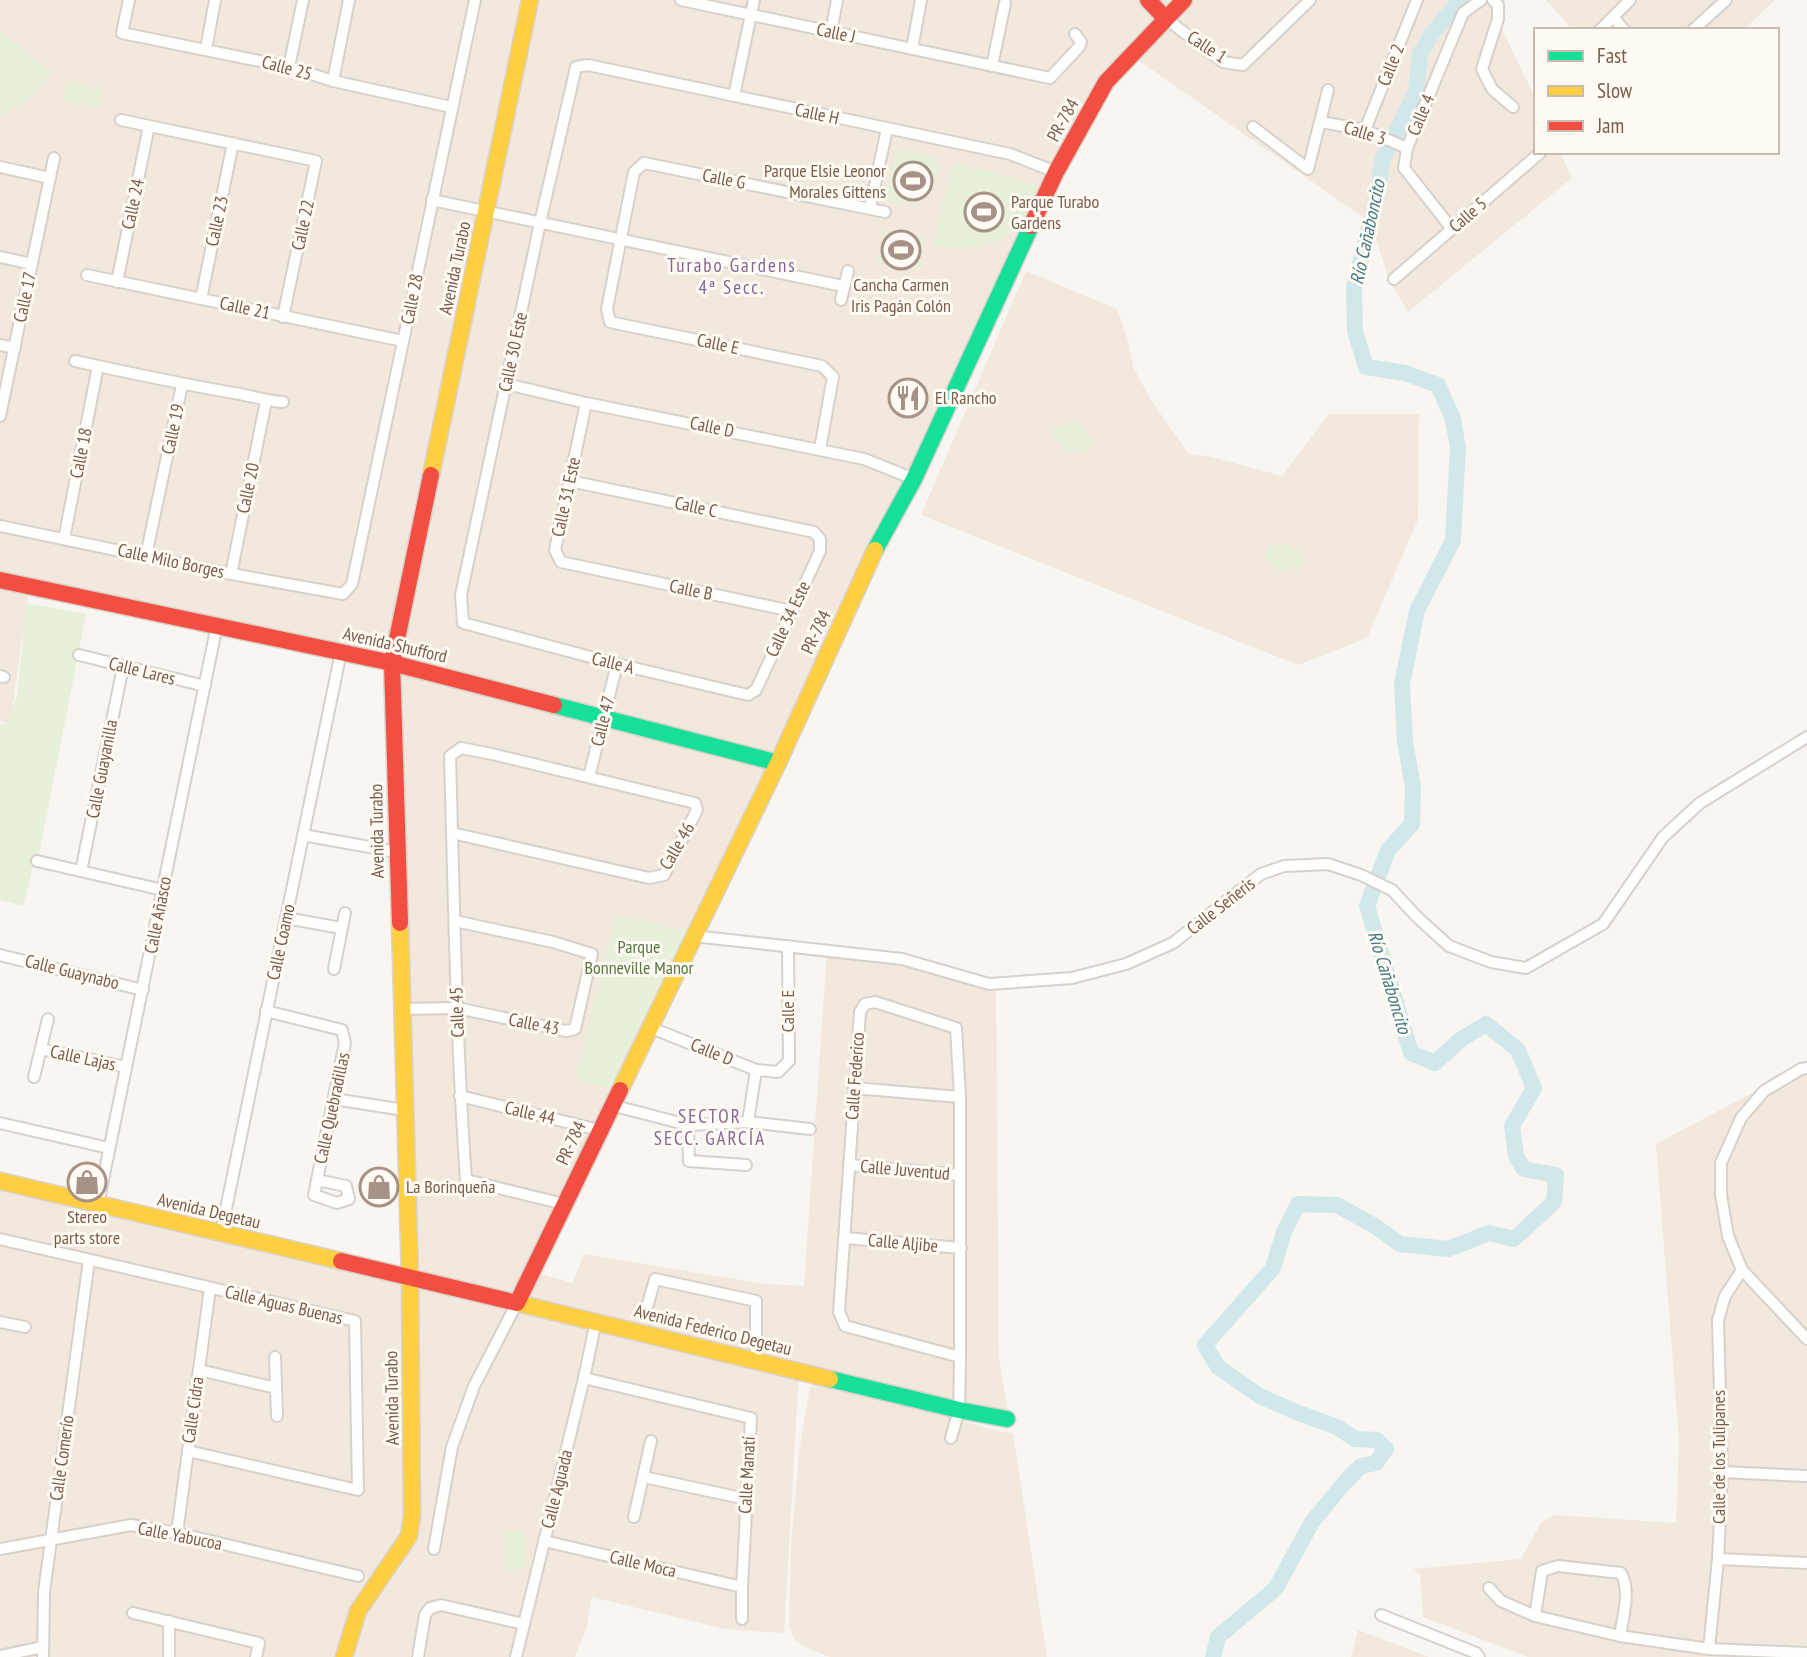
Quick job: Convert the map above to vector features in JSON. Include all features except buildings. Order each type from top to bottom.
[{"type":"street","name":"Calle 25","points":[[129,0],[122,33],[289,67],[333,82],[452,107]]},
{"type":"street","points":[[206,49],[215,0]]},
{"type":"street","points":[[289,67],[303,0]]},
{"type":"street","points":[[333,82],[349,0]]},
{"type":"street","name":"Calle 28","points":[[342,594],[352,584],[475,0]]},
{"type":"street","name":"Avenida Turabo","points":[[344,1657],[358,1611],[408,1536],[412,1515],[410,1278],[393,663],[530,0]]},
{"type":"street","name":"Calle J","points":[[681,0],[1050,78],[1079,47],[1081,43],[1075,34]]},
{"type":"street","points":[[734,96],[754,0]]},
{"type":"street","points":[[831,32],[838,0]]},
{"type":"street","points":[[912,49],[921,0]]},
{"type":"street","points":[[1148,0],[1166,18]]},
{"type":"street","name":"PR-784","points":[[517,1303],[778,763],[871,558],[914,479],[1056,172],[1106,82],[1184,0]]},
{"type":"street","name":"Calle 1","points":[[1166,18],[1223,62],[1243,65],[1310,0]]},
{"type":"street","name":"Calle 2","points":[[1366,130],[1417,0]]},
{"type":"street","name":"Calle 4","points":[[1452,229],[1404,168],[1402,146],[1463,13],[1481,0]]},
{"type":"street","points":[[1493,0],[1498,5],[1499,19],[1482,69],[1492,89],[1513,107]]},
{"type":"street","points":[[1602,28],[1630,0]]},
{"type":"street","points":[[1695,28],[1726,0]]},
{"type":"street","points":[[992,66],[1005,4]]},
{"type":"street","points":[[1613,17],[1622,28]]},
{"type":"street","name":"Calle H","points":[[576,67],[588,65],[1010,154],[1056,172]]},
{"type":"street","name":"Calle 30 Este","points":[[478,627],[463,623],[461,596],[576,67]]},
{"type":"street","points":[[1253,127],[1308,169],[1328,90]]},
{"type":"street","points":[[121,120],[233,143]]},
{"type":"street","name":"Calle 3","points":[[1321,122],[1366,130],[1402,146]]},
{"type":"street","name":"Calle 24","points":[[117,282],[149,126]]},
{"type":"street","points":[[870,208],[887,129]]},
{"type":"street","name":"Calle 22","points":[[233,143],[316,161],[283,317]]},
{"type":"street","name":"Calle 23","points":[[201,299],[233,143]]},
{"type":"street","name":"Calle 5","points":[[1394,279],[1539,154]]},
{"type":"street","name":"Calle 17","points":[[0,416],[54,158]]},
{"type":"street","name":"Calle G","points":[[620,239],[634,172],[644,163],[885,212]]},
{"type":"street","points":[[0,167],[50,178]]},
{"type":"street","points":[[432,200],[843,286]]},
{"type":"street","name":"Calle E","points":[[620,239],[607,309],[610,322],[822,366],[833,377],[820,449]]},
{"type":"street","points":[[0,257],[32,264]]},
{"type":"street","points":[[841,300],[848,271]]},
{"type":"street","name":"Calle 21","points":[[87,275],[403,341]]},
{"type":"street","points":[[0,345],[15,348]]},
{"type":"street","points":[[75,361],[182,384]]},
{"type":"street","name":"Calle 18","points":[[64,539],[98,366]]},
{"type":"street","name":"Calle 19","points":[[146,556],[182,384],[283,402]]},
{"type":"street","name":"Calle D","points":[[507,384],[586,403],[864,459],[914,479]]},
{"type":"street","name":"Calle 20","points":[[231,574],[266,401]]},
{"type":"street","name":"Calle 31 Este","points":[[586,403],[555,550],[561,562],[590,568]]},
{"type":"street","name":"Calle C","points":[[570,481],[814,532],[820,539]]},
{"type":"street","name":"Calle Milo Borges","points":[[0,526],[342,594]]},
{"type":"street","name":"Calle 34 Este","points":[[748,695],[756,690],[820,551],[820,539]]},
{"type":"street","name":"Calle B","points":[[590,568],[792,611]]},
{"type":"street","name":"Avenida Shufford","points":[[0,580],[393,663],[778,763]]},
{"type":"street","name":"Calle Añasco","points":[[98,1204],[217,625]]},
{"type":"street","name":"Calle A","points":[[478,627],[748,695]]},
{"type":"street","name":"Calle Coamo","points":[[221,1233],[341,652]]},
{"type":"street","name":"Calle Lares","points":[[79,654],[205,686]]},
{"type":"street","name":"Calle 47","points":[[589,777],[617,664]]},
{"type":"street","name":"Calle Guayanilla","points":[[81,871],[123,667]]},
{"type":"street","name":"Calle Señeris","points":[[693,936],[902,959],[989,984],[1072,978],[1126,964],[1173,943],[1261,874],[1284,866],[1328,864],[1361,875],[1392,890],[1449,946],[1490,962],[1526,968],[1603,924],[1664,837],[1700,803],[1807,737]]},
{"type":"street","name":"Calle 46","points":[[452,833],[649,877],[664,875],[697,810],[695,803],[461,748]]},
{"type":"street","name":"Calle 45","points":[[461,748],[450,756],[460,1096],[466,1180],[564,1205]]},
{"type":"street","points":[[303,835],[397,852]]},
{"type":"street","points":[[37,861],[163,890]]},
{"type":"street","points":[[334,969],[345,913]]},
{"type":"street","points":[[286,918],[341,928]]},
{"type":"street","name":"Calle 43","points":[[401,1009],[457,1008],[566,1031],[575,1029],[592,954],[552,942],[455,921]]},
{"type":"street","name":"Calle E","points":[[778,1072],[789,1061],[788,946]]},
{"type":"street","name":"Calle Guaynabo","points":[[0,955],[143,990]]},
{"type":"street","name":"Calle Federico","points":[[951,1438],[959,1410],[960,1357],[960,1097],[956,1028],[875,1002],[865,1004],[860,1012],[839,1312],[845,1326],[960,1357]]},
{"type":"street","name":"Calle Quebradillas","points":[[266,1012],[342,1030],[345,1043],[317,1180]]},
{"type":"street","name":"Calle Lajas","points":[[34,1077],[48,1019]]},
{"type":"street","name":"Calle D","points":[[649,1027],[755,1070],[778,1072]]},
{"type":"street","name":"Calle Lajas","points":[[41,1049],[126,1067]]},
{"type":"street","points":[[1807,1068],[1764,1091],[1741,1118],[1721,1163],[1721,1195],[1728,1236],[1742,1270],[1807,1339]]},
{"type":"street","points":[[748,1122],[755,1070]]},
{"type":"street","points":[[854,1088],[960,1097]]},
{"type":"street","name":"Calle 44","points":[[460,1096],[599,1130]]},
{"type":"street","points":[[334,1098],[404,1110]]},
{"type":"street","points":[[611,1105],[688,1125],[748,1122],[810,1129]]},
{"type":"street","points":[[0,1123],[109,1148]]},
{"type":"street","points":[[688,1125],[689,1161],[746,1164]]},
{"type":"street","name":"Calle Juventud","points":[[849,1165],[960,1175]]},
{"type":"street","name":"Avenida Degetau","points":[[0,1181],[410,1278]]},
{"type":"street","name":"Calle Aljibe","points":[[845,1238],[961,1248]]},
{"type":"street","name":"Calle Aguas Buenas","points":[[0,1239],[355,1321],[358,1490],[188,1451]]},
{"type":"street","name":"Calle Comerío","points":[[43,1652],[44,1592],[50,1539],[89,1260]]},
{"type":"street","name":"Calle de los Tulipanes","points":[[1709,1649],[1718,1559],[1722,1472],[1718,1320],[1725,1296],[1742,1270]]},
{"type":"street","name":"Avenida Federico Degetau","points":[[410,1278],[756,1359],[959,1410],[1007,1419]]},
{"type":"street","points":[[646,1314],[655,1279],[756,1301],[756,1359]]},
{"type":"street","name":"Calle Cidra","points":[[177,1533],[210,1287]]},
{"type":"street","points":[[434,1549],[452,1447],[474,1386],[517,1303]]},
{"type":"street","name":"Calle Aguada","points":[[516,1657],[596,1321]]},
{"type":"street","points":[[0,1322],[25,1327]]},
{"type":"street","points":[[275,1357],[277,1416]]},
{"type":"street","points":[[199,1370],[276,1388]]},
{"type":"street","name":"Calle Manatí","points":[[584,1378],[751,1418],[742,1587],[743,1619]]},
{"type":"street","points":[[634,1517],[651,1441]]},
{"type":"street","points":[[1722,1472],[1807,1476]]},
{"type":"street","points":[[644,1477],[746,1499]]},
{"type":"street","name":"Calle Yabucoa","points":[[0,1549],[131,1525],[177,1533],[358,1576]]},
{"type":"street","name":"Calle Moca","points":[[544,1541],[742,1587]]},
{"type":"street","points":[[1718,1559],[1807,1563]]},
{"type":"street","points":[[1535,1616],[1542,1571],[1558,1566],[1621,1573],[1626,1582],[1626,1600],[1620,1636]]},
{"type":"street","points":[[1489,1588],[1501,1601],[1535,1616],[1620,1636],[1709,1649],[1807,1653]]},
{"type":"street","points":[[418,1657],[425,1615],[430,1608],[441,1605],[524,1624]]},
{"type":"street","points":[[133,1613],[259,1643],[256,1657]]},
{"type":"street","points":[[1381,1615],[1476,1653],[1479,1657]]},
{"type":"street","points":[[169,1622],[169,1657]]},
{"type":"street","points":[[0,1656],[43,1652]]},
{"type":"shaded area","points":[[0,0],[1488,0],[1534,96],[1534,154],[1561,154],[1572,178],[1408,312],[1390,282],[1371,223],[1131,55],[1089,109],[532,1272],[573,1283],[584,1254],[766,1284],[804,1286],[827,950],[907,961],[996,986],[999,1360],[1010,1422],[799,1372],[784,1633],[725,1629],[592,1597],[586,1629],[575,1657],[0,1657],[0,1182],[410,1279],[393,665],[29,588],[10,725],[0,721]]},
{"type":"shaded area","points":[[1546,0],[1775,0],[1745,28],[1571,28]]},
{"type":"shaded area","points":[[1026,271],[1117,309],[1133,367],[1151,400],[1189,455],[1208,456],[1282,476],[1329,414],[1419,414],[1418,519],[1367,638],[1298,665],[921,515]]},
{"type":"shaded area","points":[[1807,1064],[1807,1657],[1528,1657],[1423,1617],[1420,1574],[1413,1569],[1521,1559],[1541,1523],[1554,1515],[1676,1523],[1679,1441],[1656,1144]]},
{"type":"shaded area","points":[[826,1382],[858,1396],[885,1399],[1001,1432],[1013,1433],[1047,1657],[830,1657],[803,1646],[794,1639],[789,1625],[791,1546],[799,1452],[810,1386]]},
{"type":"shaded area","points":[[1358,1630],[1411,1650],[1429,1657],[1351,1657]]},
{"type":"green space","points":[[0,31],[52,74],[30,98],[0,115]]},
{"type":"green space","points":[[68,81],[102,88],[98,108],[64,102]]},
{"type":"green space","name":"Parque Elsie Leonor Morales Gittens","points":[[900,149],[938,158],[936,165],[941,167],[937,180],[923,200],[909,203],[885,201],[895,153]]},
{"type":"green space","name":"Parque Turabo Gardens","points":[[959,163],[1037,185],[1025,217],[1007,235],[984,245],[971,247],[933,246],[952,167]]},
{"type":"green space","name":"Cancha Carmen Iris Pagán Colón","points":[[884,230],[925,238],[919,270],[878,262]]},
{"type":"green space","points":[[1079,422],[1093,445],[1085,453],[1072,450],[1065,452],[1058,439],[1053,437],[1055,428]]},
{"type":"green space","points":[[1283,544],[1304,554],[1305,561],[1299,569],[1281,572],[1265,558],[1265,554],[1273,546]]},
{"type":"green space","points":[[26,603],[86,614],[39,855],[36,856],[23,906],[0,900],[0,723],[7,724],[17,697]]},
{"type":"green space","name":"Parque Bonneville Manor","points":[[615,915],[688,931],[609,1088],[576,1080]]},
{"type":"green space","points":[[504,1531],[525,1531],[525,1568],[504,1569]]},
{"type":"waterway","name":"Río Cañaboncito","points":[[1213,1657],[1218,1637],[1276,1588],[1312,1522],[1345,1482],[1361,1466],[1376,1463],[1386,1449],[1377,1440],[1355,1439],[1337,1427],[1260,1396],[1218,1367],[1205,1345],[1273,1268],[1284,1232],[1298,1204],[1337,1205],[1375,1226],[1400,1244],[1448,1249],[1489,1233],[1514,1239],[1554,1202],[1556,1175],[1524,1169],[1516,1156],[1512,1126],[1534,1088],[1518,1050],[1486,1024],[1460,1040],[1435,1063],[1411,1053],[1367,906],[1388,850],[1412,824],[1413,787],[1405,741],[1402,684],[1417,611],[1453,540],[1458,448],[1453,419],[1438,385],[1405,373],[1366,367],[1355,331],[1354,286],[1377,198],[1382,161],[1416,92],[1420,54],[1431,35],[1460,0]]},
{"type":"traffic: fast","points":[[875,550],[914,479],[1031,226]]},
{"type":"traffic: fast","points":[[554,705],[778,763]]},
{"type":"traffic: fast","points":[[830,1379],[1007,1419]]},
{"type":"traffic: slow","points":[[431,475],[530,0]]},
{"type":"traffic: slow","points":[[620,1090],[778,763],[875,550]]},
{"type":"traffic: slow","points":[[400,923],[410,1278]]},
{"type":"traffic: slow","points":[[0,1181],[341,1261]]},
{"type":"traffic: slow","points":[[344,1657],[358,1611],[409,1536],[412,1515],[410,1278]]},
{"type":"traffic: slow","points":[[517,1303],[830,1379]]},
{"type":"traffic: jam","points":[[1148,0],[1165,18]]},
{"type":"traffic: jam","points":[[1031,226],[1056,172],[1106,82],[1184,0]]},
{"type":"traffic: jam","points":[[400,923],[392,663],[431,475]]},
{"type":"traffic: jam","points":[[0,580],[392,663],[554,705]]},
{"type":"traffic: jam","points":[[341,1261],[517,1303],[620,1090]]},
{"type":"place","name":"Parque Elsie Leonor Morales Gittens","points":[[913,181]]},
{"type":"place","name":"Parque Turabo Gardens","points":[[984,212]]},
{"type":"place","name":"Cancha Carmen Iris Pagán Colón","points":[[901,250]]},
{"type":"place","name":"El Rancho","points":[[908,398]]},
{"type":"place","name":"Stereo parts store","points":[[87,1182]]},
{"type":"place","name":"La Borinqueña","points":[[379,1187]]},
{"type":"district","name":"Turabo Gardens 4ª Secc.","points":[[732,276]]},
{"type":"district","name":"SECTOR SECC. GARCÍA","points":[[710,1127]]}]
